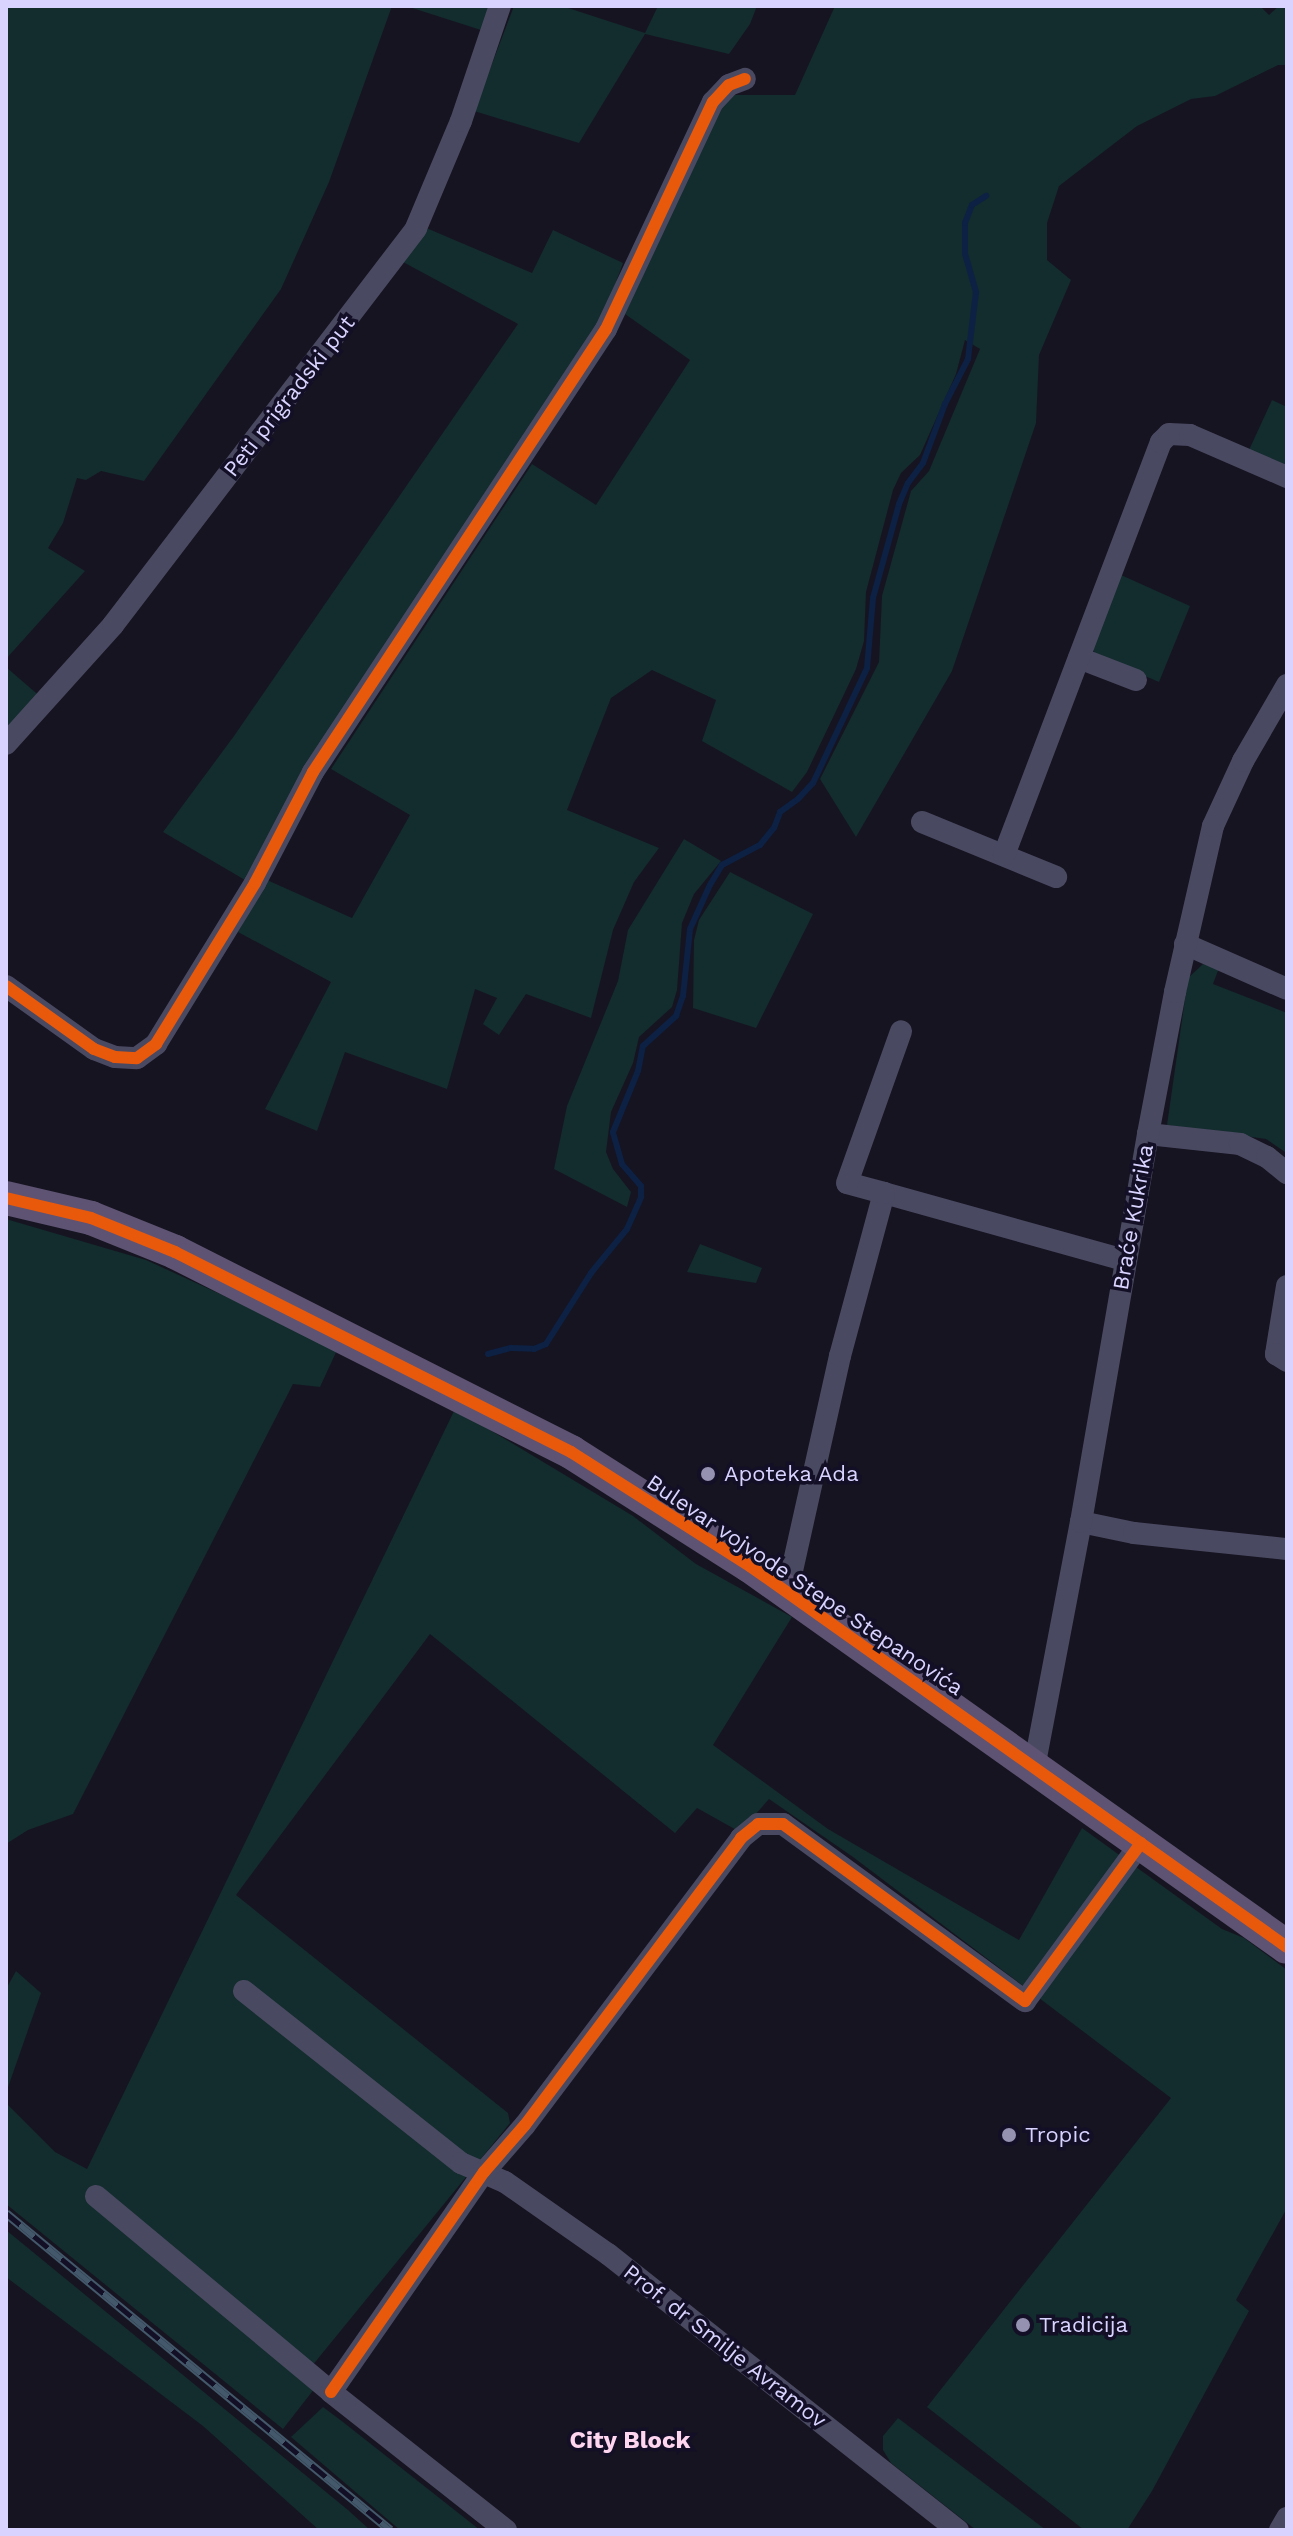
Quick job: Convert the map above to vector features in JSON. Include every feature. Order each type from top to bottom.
[{"type":"main road","name":"Bulevar vojvode Stepe Stepanovića","points":[[6,1198],[65,1211],[144,1239],[372,1349],[571,1452],[705,1536],[1287,1947]]},
{"type":"street","name":"Peti prigradski put","points":[[6,744],[113,625],[416,228],[461,121],[500,6]]},
{"type":"street","points":[[6,986],[94,1049],[115,1057],[137,1058],[156,1044],[255,883],[313,772],[606,329],[713,102],[729,85],[745,79]]},
{"type":"street","points":[[1004,855],[1156,450],[1164,438],[1174,434],[1190,435],[1287,477]]},
{"type":"street","points":[[1079,658],[1136,680]]},
{"type":"street","name":"Braće Kukrika","points":[[1034,1768],[1081,1522],[1124,1260],[1185,944],[1220,807],[1286,690]]},
{"type":"street","points":[[922,822],[1056,877]]},
{"type":"street","points":[[1185,944],[1287,989]]},
{"type":"street","points":[[901,1031],[847,1183],[1124,1260]]},
{"type":"street","points":[[1148,1134],[1240,1144],[1267,1157],[1287,1173]]},
{"type":"street","points":[[787,1593],[840,1356],[884,1193]]},
{"type":"street","points":[[1287,1286],[1276,1354],[1287,1361]]},
{"type":"street","points":[[1081,1522],[1134,1533],[1287,1549]]},
{"type":"street","points":[[331,2392],[484,2172],[525,2125],[741,1838],[758,1824],[783,1824],[1025,2001],[1141,1843]]},
{"type":"street","name":"Prof. dr Smilje Avramov","points":[[244,1991],[461,2163],[484,2172],[608,2254],[958,2530]]},
{"type":"street","points":[[96,2196],[331,2392],[506,2530]]},
{"type":"street","points":[[1280,2530],[1287,2518]]},
{"type":"green space","points":[[6,6],[392,6],[329,182],[281,289],[144,481],[101,471],[86,480],[77,478],[63,523],[48,548],[85,571],[6,659]]},
{"type":"green space","points":[[406,6],[492,6],[484,31]]},
{"type":"green space","points":[[514,6],[562,6],[645,33],[658,6],[757,6],[750,24],[729,54],[645,34],[579,143],[474,111]]},
{"type":"green space","points":[[835,6],[1260,6],[1269,15],[1279,6],[1287,6],[1287,65],[1278,65],[1215,96],[1191,99],[1137,126],[1059,186],[1047,223],[1047,260],[1071,280],[1039,355],[1036,423],[952,671],[856,837],[820,779],[879,662],[882,596],[911,491],[929,471],[980,349],[965,340],[956,374],[920,455],[901,473],[893,490],[866,592],[864,641],[856,669],[807,772],[792,792],[702,741],[716,700],[652,670],[611,698],[567,810],[659,848],[634,882],[613,930],[591,1018],[526,994],[499,1035],[483,1024],[497,998],[475,989],[447,1089],[345,1052],[317,1131],[265,1109],[331,982],[238,932],[267,880],[352,918],[410,815],[331,769],[532,464],[596,505],[690,360],[625,314],[714,122],[727,95],[795,95]]},
{"type":"green space","points":[[424,227],[532,273],[553,230],[623,263],[602,320],[245,880],[163,832],[234,736],[518,324],[403,262]]},
{"type":"green space","points":[[1272,400],[1287,407],[1287,465],[1249,450]]},
{"type":"green space","points":[[1121,575],[1190,606],[1159,682],[1096,655],[1092,648]]},
{"type":"green space","points":[[6,667],[43,699],[6,737]]},
{"type":"green space","points":[[684,839],[721,861],[694,894],[682,923],[677,990],[672,1007],[639,1037],[633,1063],[611,1112],[606,1152],[613,1169],[631,1192],[627,1207],[554,1169],[567,1106],[618,981],[628,930]]},
{"type":"green space","points":[[730,872],[813,914],[756,1028],[693,1008],[694,940],[699,920]]},
{"type":"green space","points":[[1203,964],[1219,968],[1213,984],[1287,1013],[1285,1152],[1266,1139],[1167,1125],[1188,978]]},
{"type":"green space","points":[[6,1219],[146,1260],[338,1348],[320,1387],[293,1384],[73,1814],[28,1830],[6,1844]]},
{"type":"green space","points":[[700,1244],[762,1268],[756,1283],[687,1272]]},
{"type":"green space","points":[[455,1409],[633,1516],[696,1564],[792,1617],[713,1745],[828,1829],[1019,1940],[1082,1828],[1222,1929],[1244,1938],[1287,1970],[1287,2208],[1236,2300],[1249,2311],[1152,2491],[1127,2530],[1084,2530],[927,2407],[1171,2098],[853,1857],[769,1799],[740,1832],[697,1808],[675,1833],[430,1634],[236,1895],[508,2113],[510,2123],[303,2377],[315,2388],[283,2429],[6,2204],[6,2103],[55,2152],[87,2169]]},
{"type":"green space","points":[[16,1971],[41,1993],[6,2093],[6,1989]]},
{"type":"green space","points":[[6,2230],[370,2530],[319,2530],[203,2426],[6,2277]]},
{"type":"green space","points":[[323,2407],[480,2530],[400,2530],[291,2437]]},
{"type":"green space","points":[[898,2418],[1046,2530],[976,2530],[891,2463],[883,2450],[883,2436]]},
{"type":"waterway","points":[[488,1354],[511,1348],[534,1349],[546,1344],[591,1273],[627,1229],[641,1197],[641,1186],[622,1164],[613,1132],[638,1071],[643,1046],[676,1016],[683,996],[690,929],[710,885],[722,865],[760,845],[774,828],[780,812],[813,783],[867,668],[873,598],[899,504],[908,483],[923,463],[945,404],[968,359],[976,292],[965,254],[965,223],[972,205],[986,196]]},
{"type":"railway","points":[[6,2213],[390,2530]]},
{"type":"cycle path","points":[[6,986],[94,1049],[115,1057],[137,1058],[156,1044],[255,883],[313,772],[606,329],[713,102],[729,85],[745,79]]},
{"type":"cycle path","points":[[6,1198],[91,1218],[175,1252],[571,1452],[750,1566],[1287,1947]]},
{"type":"cycle path","points":[[331,2392],[484,2172],[525,2125],[741,1838],[758,1824],[783,1824],[1025,2001],[1141,1843]]},
{"type":"place","name":"Apoteka Ada","points":[[708,1474]]},
{"type":"place","name":"Tropic","points":[[1009,2135]]},
{"type":"place","name":"Tradicija","points":[[1023,2325]]},
{"type":"district","name":"City Block","points":[[630,2441]]}]
